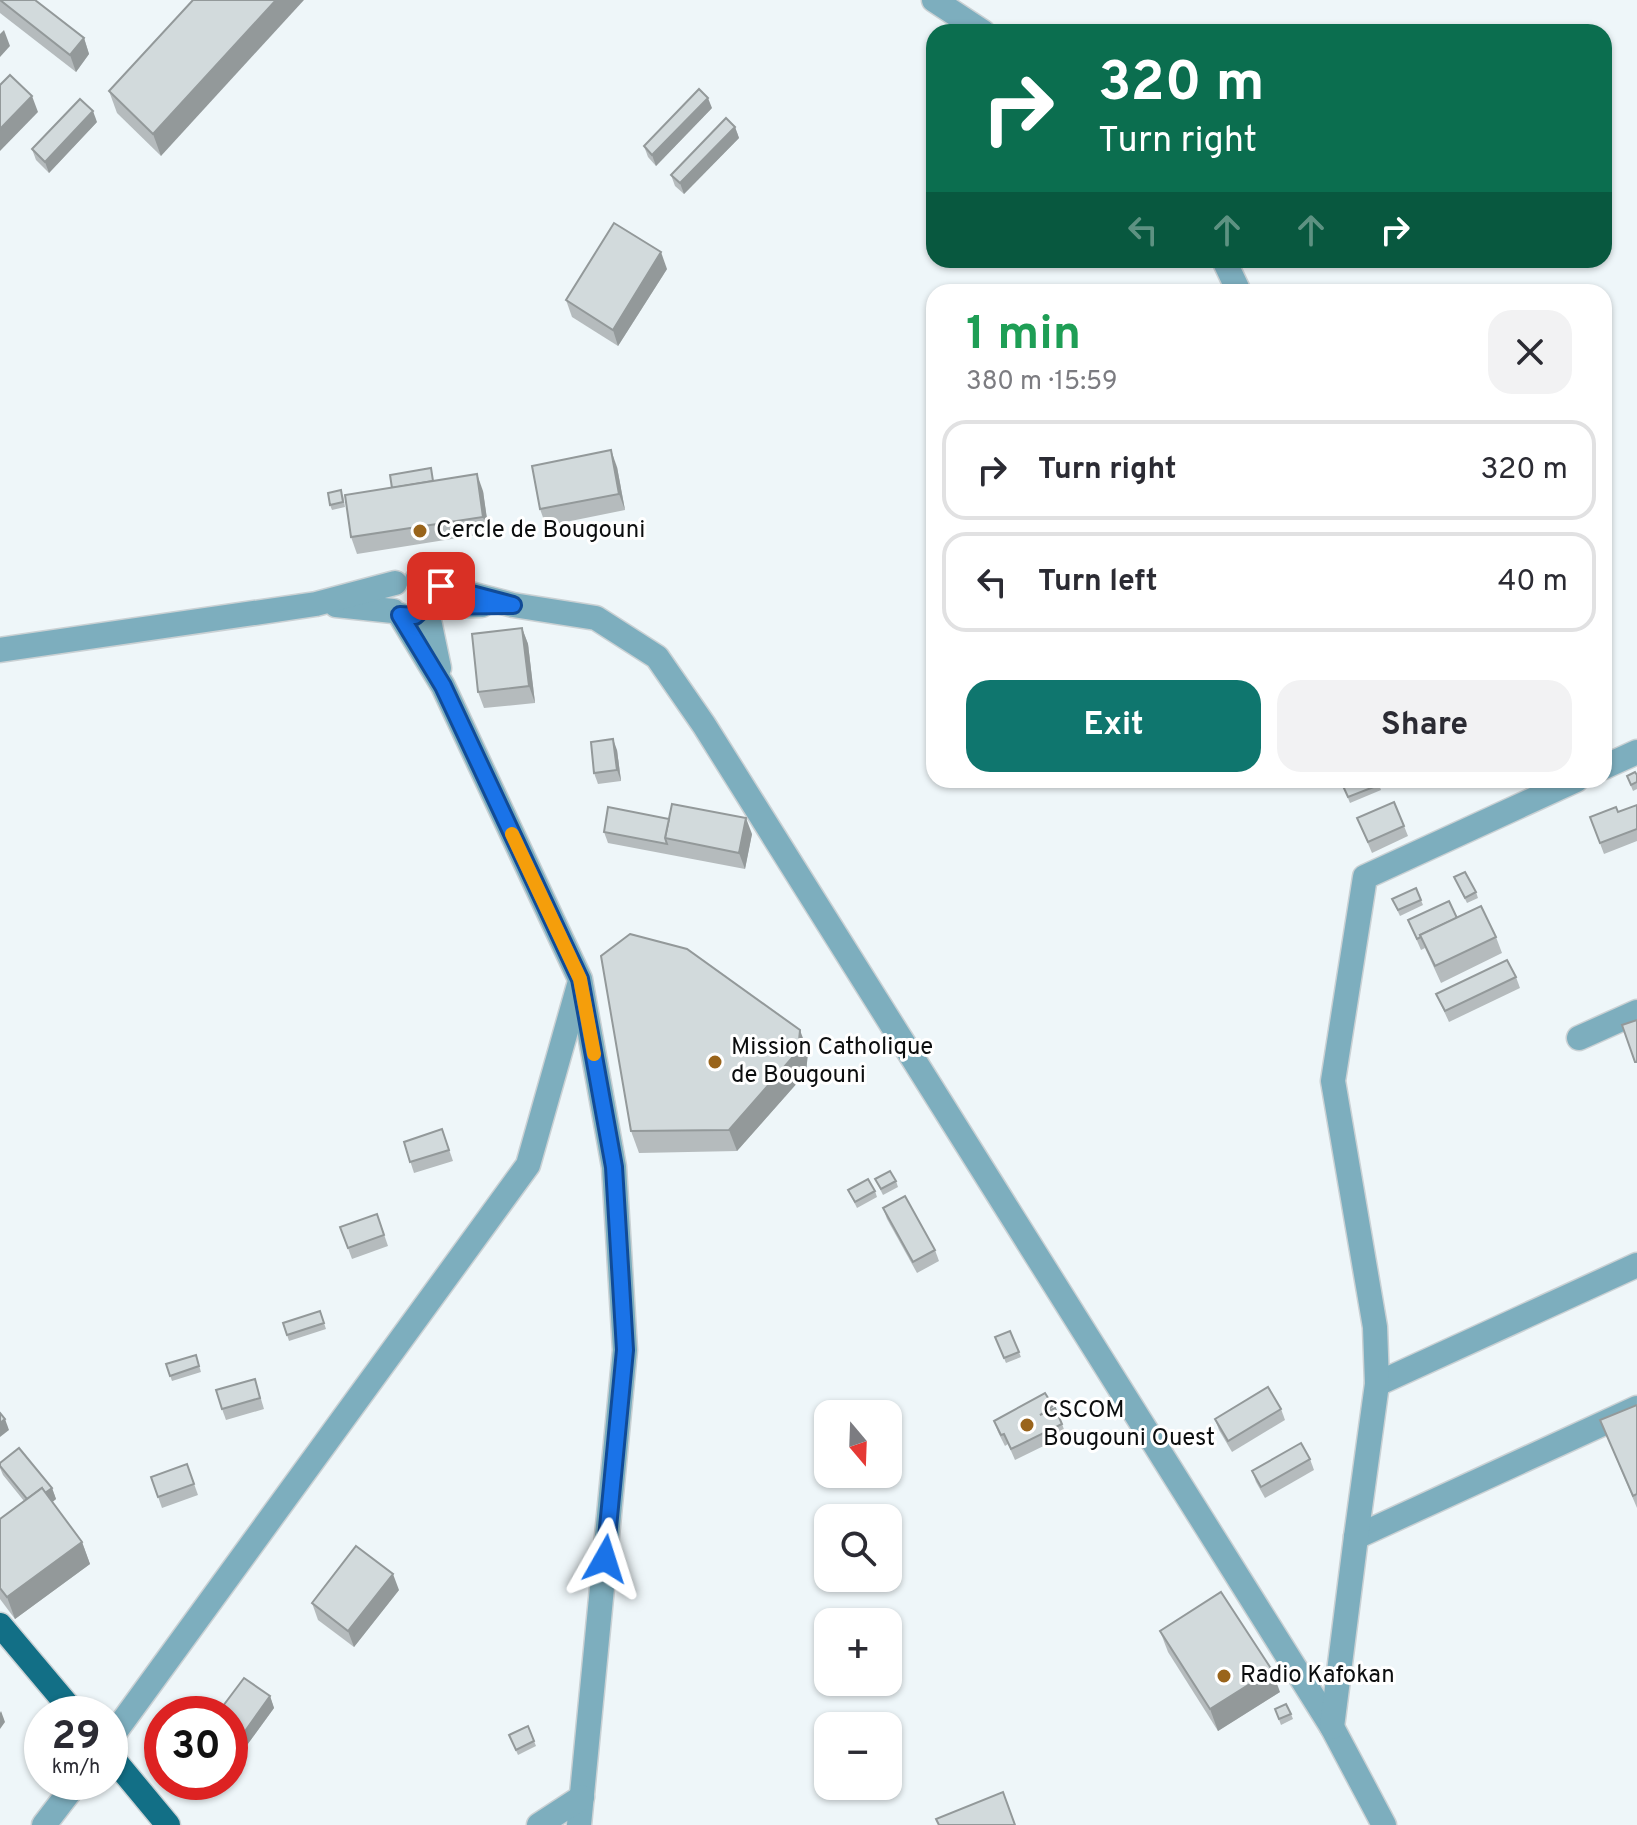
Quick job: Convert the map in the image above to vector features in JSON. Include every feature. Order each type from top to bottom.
[{"type":"main road","points":[[0,1625],[60,1696]]},
{"type":"main road","points":[[128,1777],[168,1825]]},
{"type":"street","points":[[934,0],[971,24]]},
{"type":"street","points":[[0,650],[316,604],[406,581],[423,584],[427,591],[426,606],[443,686]]},
{"type":"street","points":[[579,1825],[625,1350],[614,1167],[580,979],[443,686],[388,596],[390,589],[406,581],[513,605],[596,618],[657,657],[704,725],[1332,1727],[1384,1825]]},
{"type":"street","points":[[316,604],[415,616],[426,606],[513,605]]},
{"type":"street","points":[[1612,763],[1637,752]]},
{"type":"street","points":[[1332,1727],[1377,1384],[1375,1327],[1333,1081],[1365,877],[1559,788]]},
{"type":"street","points":[[128,1714],[528,1165],[580,979]]},
{"type":"street","points":[[1579,1038],[1637,1012]]},
{"type":"street","points":[[1377,1384],[1637,1265]]},
{"type":"street","points":[[1356,1537],[1637,1408]]},
{"type":"street","points":[[539,1825],[582,1797]]},
{"type":"street","points":[[44,1825],[63,1800]]},
{"type":"building","points":[[0,0],[35,0],[84,38],[70,55]]},
{"type":"building","points":[[193,0],[276,0],[153,134],[109,91]]},
{"type":"building","points":[[10,75],[32,96],[0,129],[0,85]]},
{"type":"building","points":[[699,89],[708,98],[652,155],[644,146]]},
{"type":"building","points":[[80,99],[93,111],[45,162],[32,149]]},
{"type":"building","points":[[726,118],[735,127],[680,183],[671,175]]},
{"type":"building","points":[[614,223],[661,252],[613,330],[566,300]]},
{"type":"building","points":[[611,450],[619,494],[540,509],[532,466]]},
{"type":"building","points":[[431,468],[433,481],[392,488],[390,475]]},
{"type":"building","points":[[477,474],[483,517],[351,537],[345,495]]},
{"type":"building","points":[[341,490],[343,502],[330,505],[328,493]]},
{"type":"building","points":[[522,628],[529,686],[478,692],[472,634]]},
{"type":"building","points":[[613,739],[617,770],[594,773],[591,742]]},
{"type":"building","points":[[1635,772],[1637,782],[1631,785],[1627,776]]},
{"type":"building","points":[[1344,788],[1371,788],[1348,797]]},
{"type":"building","points":[[1394,802],[1404,826],[1368,842],[1357,818]]},
{"type":"building","points":[[672,804],[746,818],[739,853],[665,838]]},
{"type":"building","points":[[1637,805],[1637,829],[1600,843],[1590,817],[1616,807],[1618,812]]},
{"type":"building","points":[[608,807],[669,819],[665,838],[667,844],[604,832]]},
{"type":"building","points":[[1465,872],[1476,892],[1465,898],[1454,877]]},
{"type":"building","points":[[1416,888],[1421,900],[1398,910],[1392,899]]},
{"type":"building","points":[[1449,901],[1457,918],[1417,939],[1408,920]]},
{"type":"building","points":[[1481,906],[1496,937],[1435,966],[1420,935]]},
{"type":"building","name":"Mission Catholique de Bougouni","points":[[630,934],[687,949],[800,1030],[798,1051],[729,1130],[631,1131],[601,956]]},
{"type":"building","points":[[1507,960],[1516,977],[1445,1011],[1436,994]]},
{"type":"building","points":[[1637,1020],[1637,1062],[1635,1062],[1622,1025]]},
{"type":"building","points":[[442,1129],[449,1150],[410,1162],[404,1142]]},
{"type":"building","points":[[890,1171],[896,1181],[881,1189],[875,1179]]},
{"type":"building","points":[[868,1179],[875,1191],[855,1202],[848,1190]]},
{"type":"building","points":[[905,1196],[935,1250],[913,1262],[883,1208]]},
{"type":"building","points":[[377,1214],[384,1235],[348,1248],[340,1227]]},
{"type":"building","points":[[320,1311],[324,1323],[287,1335],[283,1323]]},
{"type":"building","points":[[1010,1331],[1019,1352],[1004,1358],[995,1337]]},
{"type":"building","points":[[196,1355],[199,1366],[170,1376],[166,1364]]},
{"type":"building","points":[[255,1379],[260,1398],[222,1409],[216,1390]]},
{"type":"building","points":[[1268,1387],[1281,1409],[1228,1441],[1215,1419]]},
{"type":"building","points":[[1045,1393],[1053,1406],[1040,1415],[1055,1408],[1062,1424],[1011,1449],[994,1421]]},
{"type":"building","points":[[1637,1405],[1637,1494],[1633,1496],[1600,1420]]},
{"type":"building","points":[[1301,1443],[1310,1459],[1261,1487],[1252,1471]]},
{"type":"building","points":[[19,1448],[52,1488],[45,1493],[42,1488],[27,1499],[0,1466]]},
{"type":"building","points":[[187,1464],[194,1484],[158,1497],[151,1477]]},
{"type":"building","points":[[42,1488],[82,1542],[7,1597],[0,1588],[0,1519]]},
{"type":"building","points":[[356,1546],[393,1574],[348,1631],[312,1603]]},
{"type":"building","points":[[1221,1592],[1272,1670],[1210,1709],[1160,1631]]},
{"type":"building","points":[[244,1678],[270,1696],[248,1727],[248,1696],[230,1696]]},
{"type":"building","points":[[1286,1704],[1291,1714],[1279,1719],[1275,1709]]},
{"type":"building","points":[[528,1726],[534,1741],[516,1750],[509,1735]]},
{"type":"building","points":[[1003,1792],[1015,1825],[939,1825],[936,1819]]},
{"type":"slow traffic","points":[[512,834],[580,979],[594,1054]]},
{"type":"place","name":"Cercle de Bougouni","points":[[420,531]]},
{"type":"place","name":"Mission Catholique de Bougouni","points":[[715,1062]]},
{"type":"place","name":"CSCOM Bougouni Ouest","points":[[1027,1425]]},
{"type":"place","name":"Radio Kafokan","points":[[1224,1676]]},
{"type":"route","points":[[441,586],[513,605],[426,606],[415,616],[400,615],[443,686],[580,979],[614,1167],[625,1350],[605,1559]]}]
